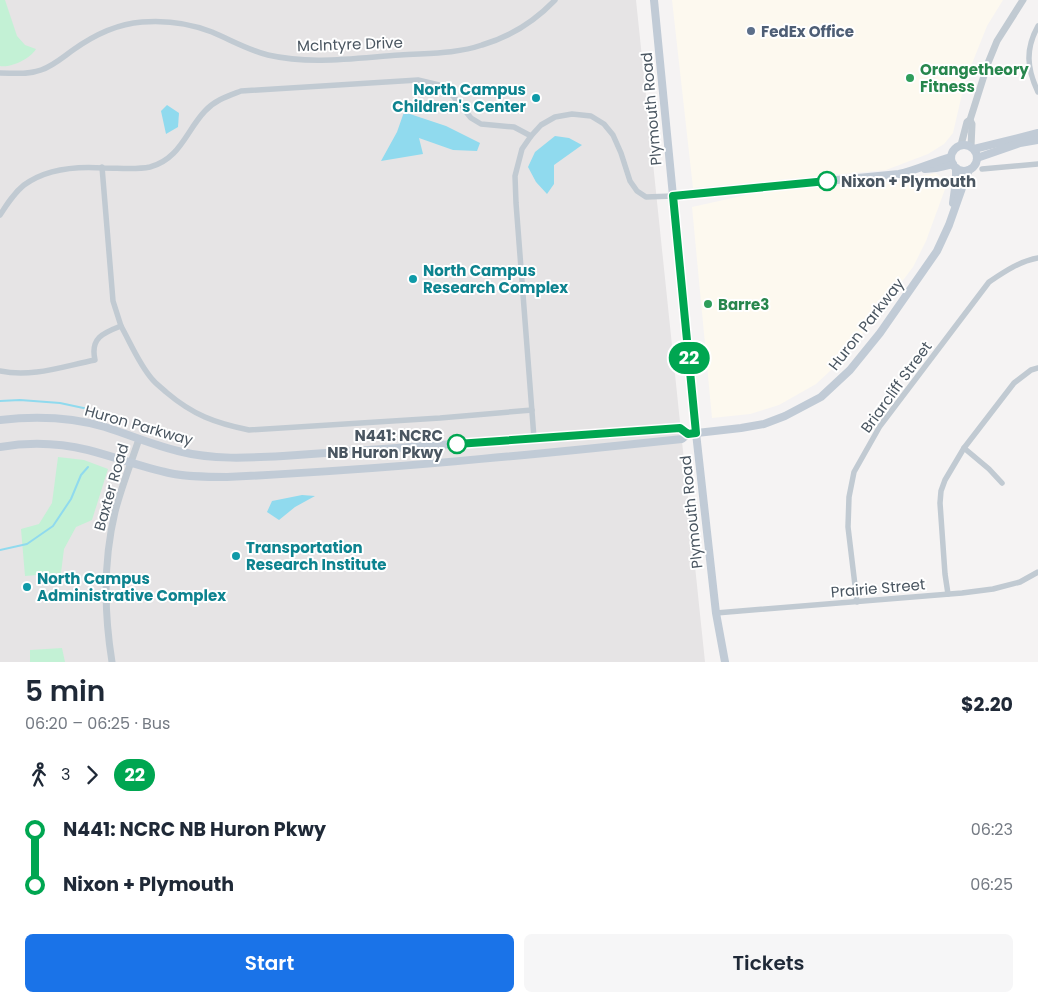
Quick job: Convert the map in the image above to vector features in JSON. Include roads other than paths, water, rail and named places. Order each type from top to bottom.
[{"type":"main road","name":"Plymouth Road","points":[[654,0],[696,433],[716,613],[725,662]]},
{"type":"main road","points":[[972,148],[1038,133]]},
{"type":"main road","points":[[977,158],[1012,146],[1038,140]]},
{"type":"main road","points":[[673,196],[899,174],[940,160],[953,163],[964,171],[975,165],[976,153],[972,148],[961,145],[954,149],[953,163]]},
{"type":"main road","name":"Huron Parkway","points":[[951,219],[956,181],[953,163]]},
{"type":"main road","name":"Huron Parkway","points":[[0,447],[32,444],[65,446],[87,450],[169,473],[202,477],[245,476],[356,469],[526,454],[682,438],[688,434],[764,424],[785,416],[821,397],[850,370],[880,334],[938,251],[968,170]]},
{"type":"main road","name":"Huron Parkway","points":[[0,420],[31,418],[63,419],[104,427],[177,451],[215,458],[248,458],[680,428],[688,434]]},
{"type":"main road","points":[[526,454],[532,448],[534,438]]},
{"type":"main road","points":[[355,451],[356,469]]},
{"type":"street","name":"McIntyre Drive","points":[[0,73],[24,74],[41,70],[59,61],[98,34],[129,24],[157,21],[196,26],[249,49],[298,60],[325,60],[451,51],[473,48],[502,38],[533,20],[555,0]]},
{"type":"street","points":[[961,145],[997,41],[1023,0]]},
{"type":"street","points":[[1038,26],[1032,36],[1029,51],[1029,67],[1032,80],[1038,92]]},
{"type":"street","points":[[0,215],[9,201],[24,185],[42,175],[64,168],[102,167],[135,169],[150,167],[166,161],[178,150],[206,110],[222,98],[241,91],[418,80],[439,85],[453,96],[471,118],[481,124],[514,127],[531,136]]},
{"type":"street","points":[[534,438],[516,214],[515,176],[522,148],[542,125],[555,117],[572,114],[590,116],[604,124],[613,135],[630,181],[637,191],[646,197],[673,196]]},
{"type":"street","points":[[970,120],[972,124],[972,148]]},
{"type":"street","points":[[982,169],[1038,164]]},
{"type":"street","points":[[102,167],[113,300],[121,326],[152,379],[180,404],[200,416],[225,425],[249,430],[532,410]]},
{"type":"street","name":"Briarcliff Street","points":[[857,602],[848,527],[849,497],[854,472],[880,426],[989,282],[1028,260],[1038,258]]},
{"type":"street","points":[[0,371],[13,374],[28,373],[95,360],[93,352],[98,338],[102,334],[121,326]]},
{"type":"street","points":[[948,594],[940,503],[941,491],[945,480],[964,448],[1014,383],[1031,370],[1038,368]]},
{"type":"street","name":"Baxter Road","points":[[112,662],[106,611],[110,539],[115,512],[139,439]]},
{"type":"street","points":[[964,448],[1002,483]]},
{"type":"street","name":"Prairie Street","points":[[716,613],[993,589],[1020,582],[1038,572]]},
{"type":"water","points":[[167,105],[179,113],[178,127],[166,134],[161,111]]},
{"type":"water","points":[[404,112],[446,126],[480,143],[477,151],[453,150],[419,138],[423,154],[381,161],[397,132]]},
{"type":"water","points":[[555,136],[569,138],[582,145],[554,165],[554,184],[547,194],[536,182],[528,167],[535,152]]},
{"type":"water","points":[[302,495],[315,496],[295,507],[279,520],[267,512],[272,501]]},
{"type":"waterway","points":[[0,401],[20,400],[60,403],[88,409],[101,418]]},
{"type":"waterway","points":[[0,550],[27,544],[53,526],[71,499],[81,475],[88,467]]},
{"type":"place","name":"FedEx Office","points":[[751,31]]},
{"type":"place","name":"Orangetheory Fitness","points":[[910,78]]},
{"type":"place","name":"North Campus Children's Center","points":[[536,98]]},
{"type":"place","name":"Nixon + Plymouth","points":[[827,181]]},
{"type":"place","name":"North Campus Research Complex","points":[[413,279]]},
{"type":"place","name":"Barre3","points":[[708,304]]},
{"type":"place","name":"N441: NCRC NB Huron Pkwy","points":[[457,444]]},
{"type":"place","name":"Transportation Research Institute","points":[[236,556]]},
{"type":"place","name":"North Campus Administrative Complex","points":[[27,587]]}]
